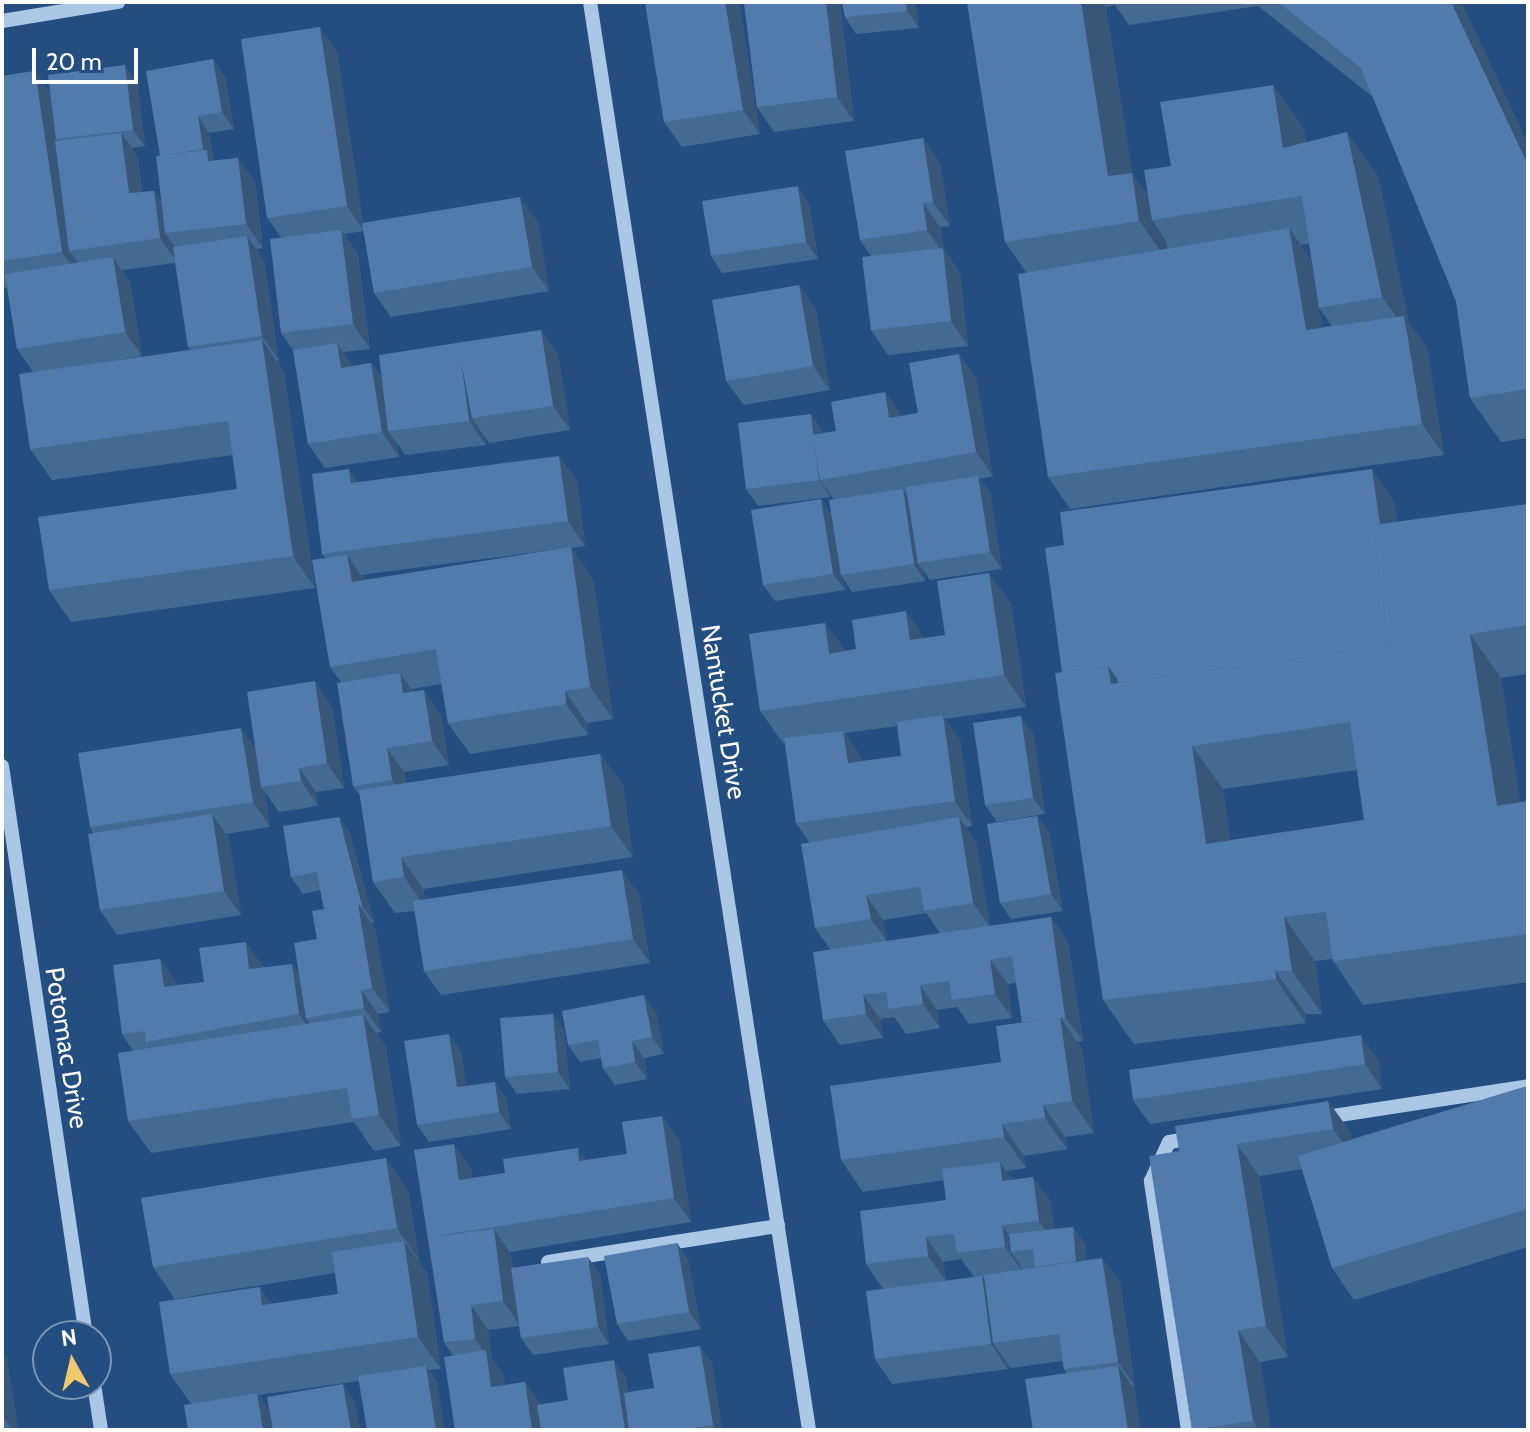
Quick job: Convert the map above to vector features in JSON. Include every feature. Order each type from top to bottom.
[{"type":"street","points":[[2,21],[118,2]]},
{"type":"street","name":"Nantucket Drive","points":[[590,2],[809,1430]]},
{"type":"street","name":"Potomac Drive","points":[[2,766],[84,1320]]},
{"type":"street","points":[[1294,1122],[1528,1086]]},
{"type":"street","points":[[1188,1430],[1151,1181],[1169,1142],[1216,1134]]},
{"type":"street","points":[[548,1262],[778,1226]]},
{"type":"street","points":[[96,1400],[101,1430]]},
{"type":"building","points":[[645,2],[725,2],[743,110],[664,122]]},
{"type":"building","points":[[744,2],[826,2],[837,97],[757,107]]},
{"type":"building","points":[[842,2],[906,2],[907,11],[845,17]]},
{"type":"building","points":[[967,2],[1081,2],[1108,176],[1132,173],[1139,221],[1005,242]]},
{"type":"building","points":[[1278,2],[1451,2],[1528,165],[1528,389],[1470,398],[1456,301],[1361,68]]},
{"type":"building","points":[[320,27],[347,206],[267,218],[241,39]]},
{"type":"building","points":[[213,59],[222,112],[198,116],[203,149],[160,156],[146,71]]},
{"type":"building","points":[[125,65],[133,130],[56,139],[48,75]]},
{"type":"building","points":[[35,71],[62,252],[2,261],[2,76]]},
{"type":"building","points":[[1273,85],[1283,148],[1347,132],[1382,297],[1319,308],[1302,196],[1152,220],[1144,170],[1171,166],[1160,102]]},
{"type":"building","points":[[121,133],[129,193],[154,191],[160,238],[69,251],[55,141]]},
{"type":"building","points":[[923,138],[933,202],[923,203],[927,230],[860,240],[845,151]]},
{"type":"building","points":[[207,150],[208,161],[238,158],[246,224],[165,233],[156,156]]},
{"type":"building","points":[[798,186],[806,242],[711,256],[702,201]]},
{"type":"building","points":[[520,197],[532,267],[374,293],[362,223]]},
{"type":"building","points":[[1289,228],[1306,330],[1404,316],[1422,424],[1048,477],[1018,274]]},
{"type":"building","points":[[341,230],[353,324],[281,333],[270,239]]},
{"type":"building","points":[[247,236],[262,336],[188,347],[173,247]]},
{"type":"building","points":[[943,248],[951,321],[871,330],[862,257]]},
{"type":"building","points":[[113,257],[125,332],[17,349],[5,274]]},
{"type":"building","points":[[799,285],[813,366],[726,381],[712,300]]},
{"type":"building","points":[[541,330],[553,406],[472,418],[461,360],[469,421],[388,431],[379,355]]},
{"type":"building","points":[[262,340],[293,556],[49,590],[38,517],[237,489],[228,421],[30,449],[19,374]]},
{"type":"building","points":[[337,343],[341,368],[371,363],[382,432],[308,444],[293,350]]},
{"type":"building","points":[[959,354],[976,452],[820,480],[812,435],[836,431],[831,402],[885,392],[889,418],[918,413],[909,363]]},
{"type":"building","points":[[811,414],[819,480],[746,489],[738,423]]},
{"type":"building","points":[[559,456],[568,521],[322,554],[312,474],[349,469],[351,483]]},
{"type":"building","points":[[1372,469],[1380,524],[1373,525],[1389,646],[1118,683],[1108,666],[1062,672],[1045,548],[1064,545],[1060,512]]},
{"type":"building","points":[[978,476],[990,552],[918,563],[906,487]]},
{"type":"building","points":[[903,489],[914,564],[841,575],[829,500]]},
{"type":"building","points":[[821,499],[833,574],[763,585],[751,510]]},
{"type":"building","points":[[1528,504],[1528,625],[1470,634],[1497,806],[1528,801],[1528,934],[1333,961],[1326,912],[1284,917],[1292,971],[1275,971],[1276,979],[1103,1000],[1055,673],[1108,666],[1111,684],[1389,646],[1373,525]],"holes":[[[1350,722],[1364,820],[1206,844],[1192,746]]]},
{"type":"building","points":[[571,547],[590,687],[565,691],[566,704],[448,723],[436,649],[330,667],[312,560],[347,555],[352,582]]},
{"type":"building","points":[[989,573],[1004,675],[760,711],[749,634],[825,623],[829,654],[856,649],[852,620],[906,611],[910,640],[945,635],[937,581]]},
{"type":"building","points":[[400,673],[403,693],[424,690],[432,741],[387,748],[392,780],[353,786],[337,683]]},
{"type":"building","points":[[315,681],[327,763],[299,768],[301,781],[261,787],[247,692]]},
{"type":"building","points":[[943,715],[955,801],[796,823],[784,738],[843,731],[848,763],[901,756],[897,722]]},
{"type":"building","points":[[1021,716],[1033,798],[985,805],[973,723]]},
{"type":"building","points":[[241,728],[253,802],[90,827],[78,753]]},
{"type":"building","points":[[600,754],[611,826],[401,857],[404,877],[373,882],[359,790]]},
{"type":"building","points":[[212,814],[224,891],[100,910],[88,834]]},
{"type":"building","points":[[1037,816],[1051,894],[1000,903],[987,824]]},
{"type":"building","points":[[339,817],[362,906],[324,909],[317,872],[291,877],[283,826]]},
{"type":"building","points":[[959,817],[973,903],[924,911],[920,887],[866,895],[871,919],[815,928],[801,844]]},
{"type":"building","points":[[622,870],[633,939],[424,971],[413,901]]},
{"type":"building","points":[[358,904],[372,988],[361,990],[364,1008],[306,1018],[294,943],[317,939],[312,911]]},
{"type":"building","points":[[1051,917],[1065,1017],[1022,1022],[1012,956],[990,960],[995,994],[952,1000],[949,981],[920,985],[923,1004],[889,1009],[886,992],[863,995],[866,1014],[823,1020],[813,952]]},
{"type":"building","points":[[246,942],[249,969],[292,964],[299,1014],[146,1042],[145,1031],[122,1034],[113,965],[160,959],[164,987],[204,982],[199,948]]},
{"type":"building","points":[[644,995],[652,1037],[632,1041],[635,1062],[603,1068],[598,1040],[568,1045],[562,1011]]},
{"type":"building","points":[[553,1014],[558,1072],[505,1077],[500,1018]]},
{"type":"building","points":[[363,1015],[379,1115],[352,1119],[347,1088],[128,1121],[118,1053]]},
{"type":"building","points":[[1060,1017],[1072,1101],[1043,1105],[1045,1118],[1002,1124],[1004,1137],[841,1160],[830,1086],[1001,1062],[996,1026]]},
{"type":"building","points":[[449,1034],[457,1087],[495,1082],[499,1112],[417,1125],[404,1041]]},
{"type":"building","points":[[1361,1035],[1365,1064],[1133,1100],[1129,1070]]},
{"type":"building","points":[[1528,1086],[1528,1209],[1332,1268],[1298,1156]]},
{"type":"building","points":[[1328,1101],[1333,1129],[1237,1144],[1266,1326],[1238,1330],[1253,1421],[1192,1430],[1149,1156],[1179,1151],[1175,1126]]},
{"type":"building","points":[[662,1116],[674,1198],[438,1236],[494,1229],[503,1301],[471,1305],[475,1339],[444,1342],[414,1150],[454,1144],[459,1180],[505,1173],[503,1159],[578,1148],[579,1161],[627,1154],[622,1122]]},
{"type":"building","points":[[386,1158],[397,1228],[153,1267],[141,1198]]},
{"type":"building","points":[[1000,1162],[1002,1181],[1033,1177],[1039,1221],[1002,1225],[1005,1247],[957,1253],[954,1234],[926,1237],[928,1256],[866,1264],[860,1211],[946,1200],[942,1169]]},
{"type":"building","points":[[1073,1227],[1076,1261],[1035,1267],[1033,1249],[1011,1252],[1009,1234]]},
{"type":"building","points":[[404,1241],[418,1337],[170,1374],[159,1302],[260,1287],[262,1305],[338,1294],[332,1252]]},
{"type":"building","points":[[677,1243],[689,1312],[617,1324],[604,1256]]},
{"type":"building","points":[[588,1257],[598,1327],[521,1338],[511,1268]]},
{"type":"building","points":[[1102,1258],[1118,1362],[1064,1369],[1059,1334],[993,1343],[984,1275]]},
{"type":"building","points":[[982,1276],[991,1344],[875,1359],[866,1291]]},
{"type":"building","points":[[700,1346],[713,1425],[681,1430],[629,1430],[624,1393],[654,1388],[648,1354]]},
{"type":"building","points":[[486,1350],[491,1387],[525,1382],[532,1430],[455,1430],[444,1357]]},
{"type":"building","points":[[614,1360],[625,1430],[541,1430],[537,1405],[568,1400],[563,1368]]},
{"type":"building","points":[[426,1366],[436,1430],[367,1430],[358,1376]]},
{"type":"building","points":[[1118,1366],[1128,1430],[1033,1430],[1025,1379]]},
{"type":"building","points":[[343,1384],[351,1430],[273,1430],[267,1397]]},
{"type":"building","points":[[257,1393],[263,1430],[188,1430],[184,1405]]}]
